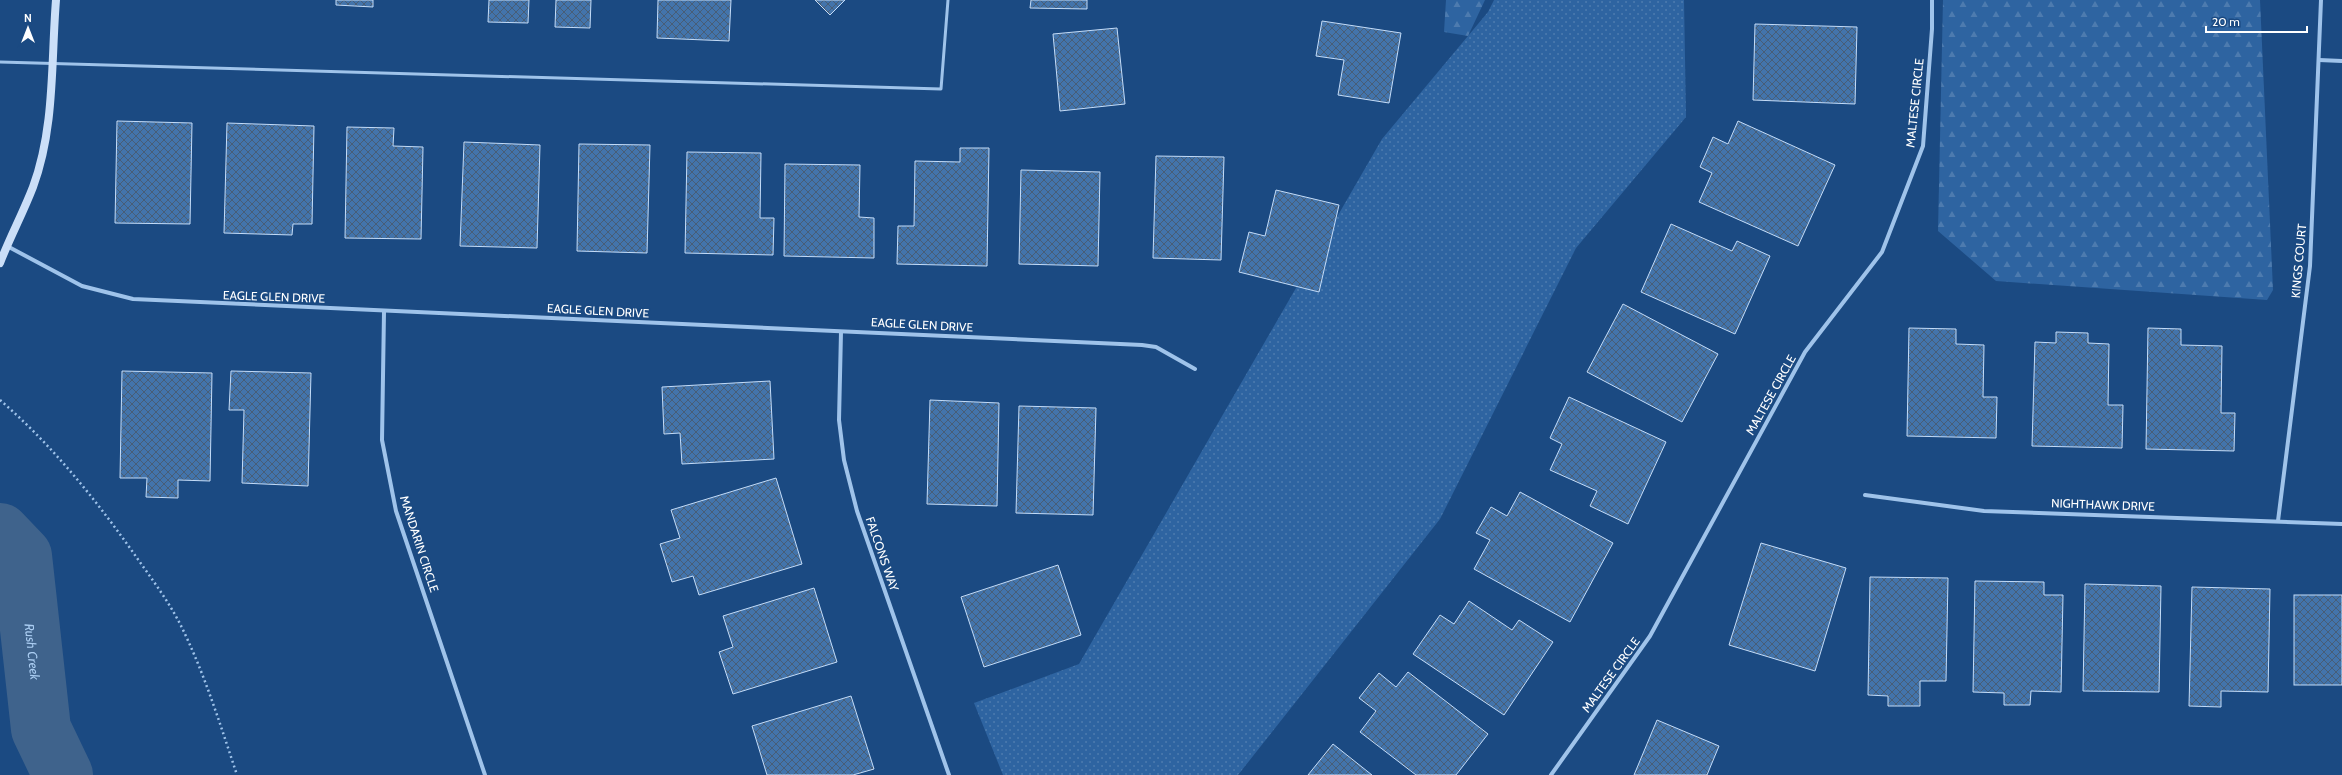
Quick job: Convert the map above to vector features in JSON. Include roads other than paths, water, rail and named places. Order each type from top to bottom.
[{"type":"street","points":[[0,263],[35,180],[50,107],[56,0]]},
{"type":"street","name":"MALTESE CIRCLE","points":[[1551,775],[1650,636],[1805,352],[1882,252],[1923,146],[1932,29],[1932,0]]},
{"type":"street","name":"KINGS COURT","points":[[2278,521],[2310,266],[2321,0]]},
{"type":"street","points":[[2319,60],[2342,61]]},
{"type":"street","points":[[0,251],[7,246]]},
{"type":"street","name":"EAGLE GLEN DRIVE","points":[[7,246],[82,286],[133,299],[384,312],[1142,345],[1156,347],[1195,369]]},
{"type":"street","name":"MANDARIN CIRCLE","points":[[384,312],[382,440],[387,473],[396,511],[485,775]]},
{"type":"street","name":"FALCONS WAY","points":[[841,332],[839,420],[846,467],[857,511],[949,775]]},
{"type":"street","name":"NIGHTHAWK DRIVE","points":[[1865,495],[1984,511],[2342,524]]},
{"type":"lane","points":[[0,62],[941,89],[948,0]]},
{"type":"waterway","name":"Rush Creek","points":[[0,533],[22,556],[41,729],[63,775]]}]
